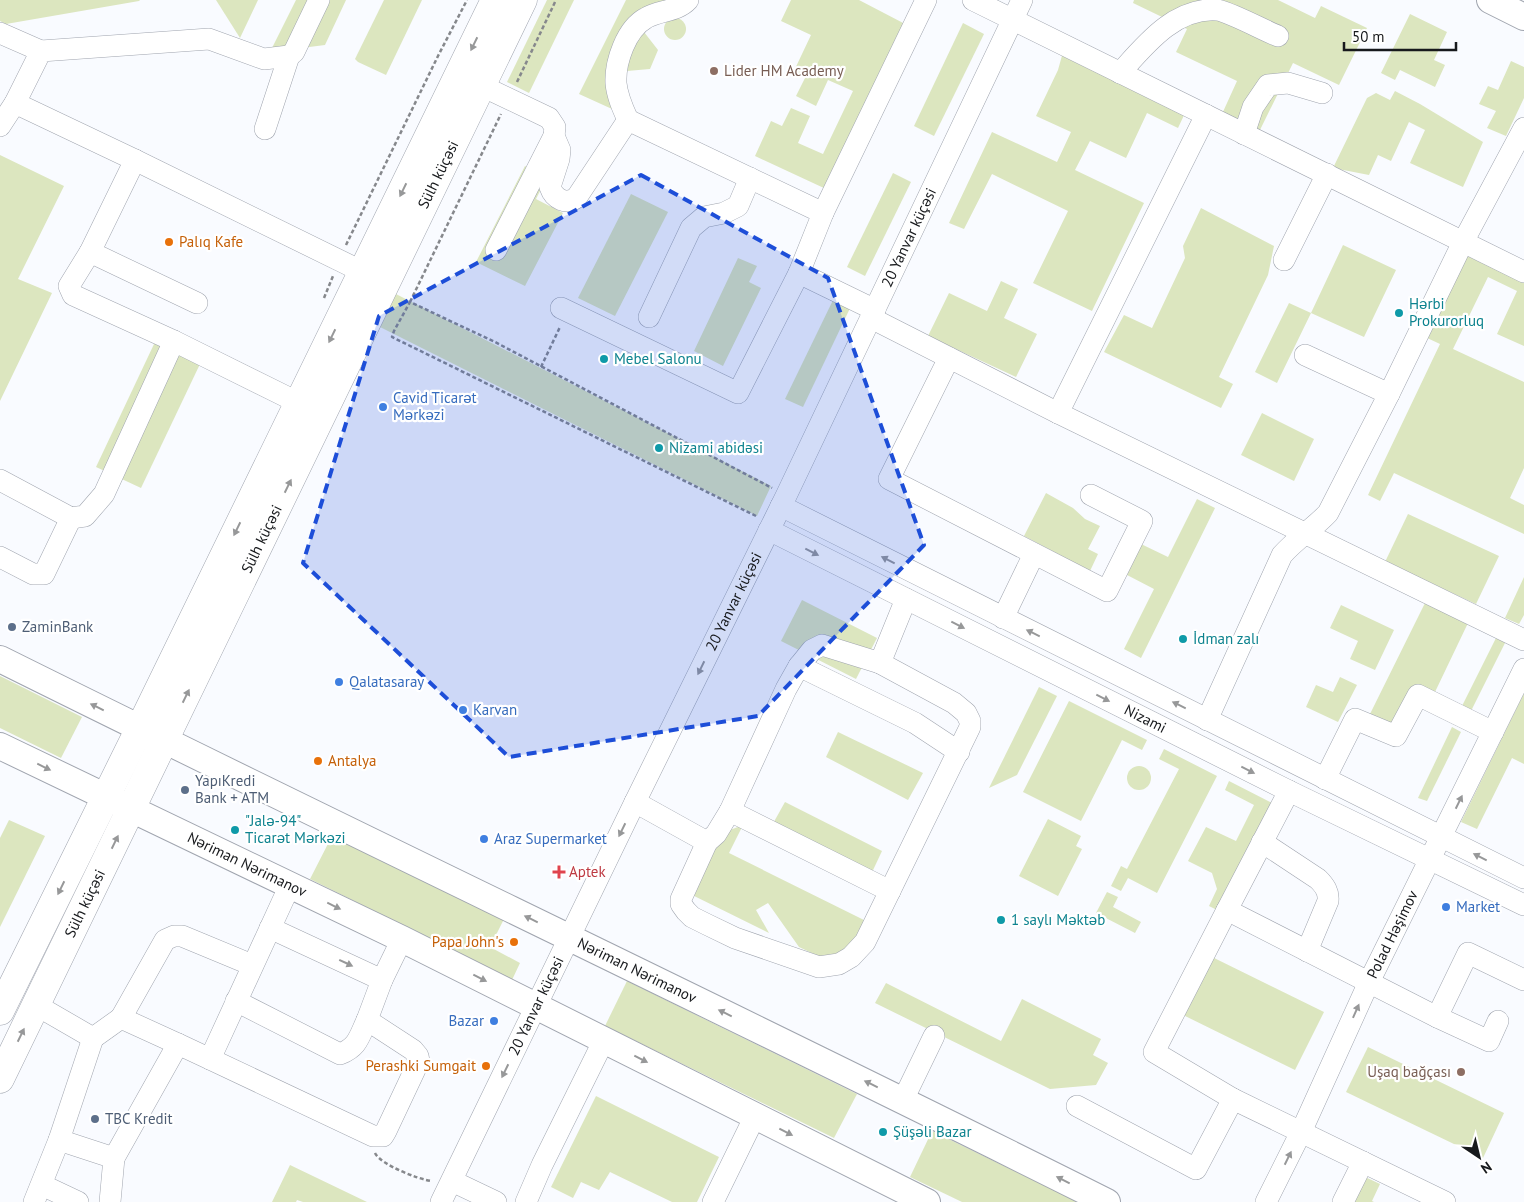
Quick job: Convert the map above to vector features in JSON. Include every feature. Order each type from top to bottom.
[{"type":"highway","name":"Sülh küçəsi","points":[[0,1011],[364,272],[495,0]]},
{"type":"highway","name":"Sülh küçəsi","points":[[0,1079],[523,0]]},
{"type":"highway","points":[[48,915],[73,928]]},
{"type":"main road","points":[[1490,0],[1524,16]]},
{"type":"main road","points":[[0,659],[140,728]]},
{"type":"main road","name":"Nəriman Nərimanov","points":[[140,728],[903,1100],[1107,1202]]},
{"type":"main road","points":[[0,746],[106,798]]},
{"type":"main road","name":"Nəriman Nərimanov","points":[[106,798],[402,939],[926,1202]]},
{"type":"street","points":[[0,33],[41,51],[209,40],[264,59],[289,56],[294,52],[319,0]]},
{"type":"street","points":[[688,0],[681,6],[647,17],[636,25],[627,40],[618,62],[616,84],[628,120],[823,213]]},
{"type":"street","points":[[565,309],[738,393],[799,273],[823,213],[926,0]]},
{"type":"street","points":[[973,0],[1524,272]]},
{"type":"street","name":"20 Yanvar küçəsi","points":[[441,1202],[777,514],[1022,0]]},
{"type":"street","points":[[1120,72],[1150,39],[1167,26],[1190,14],[1219,10],[1278,36]]},
{"type":"street","points":[[0,126],[15,103],[41,51]]},
{"type":"street","points":[[265,129],[289,56]]},
{"type":"street","points":[[1244,134],[1253,107],[1268,85],[1288,83],[1322,93]]},
{"type":"street","points":[[482,86],[548,118],[555,127],[554,136],[496,250]]},
{"type":"street","points":[[15,103],[364,272]]},
{"type":"street","points":[[1058,413],[1206,115]]},
{"type":"street","points":[[554,136],[560,150],[550,187],[556,197],[566,202],[573,201],[628,120]]},
{"type":"street","points":[[1207,720],[1282,555],[1328,513],[1389,394],[1463,242],[1524,128]]},
{"type":"street","points":[[135,160],[90,252],[69,286],[73,295],[174,341],[299,403]]},
{"type":"street","points":[[1284,260],[1326,174]]},
{"type":"street","points":[[649,317],[691,228],[704,217],[724,213],[738,206],[750,178]]},
{"type":"street","points":[[90,252],[197,303]]},
{"type":"street","points":[[799,273],[949,358],[1524,640]]},
{"type":"street","points":[[0,480],[71,518],[86,516],[104,494],[174,341]]},
{"type":"street","points":[[1305,355],[1389,394]]},
{"type":"street","points":[[949,358],[889,479],[1107,591],[1142,521],[1091,495]]},
{"type":"street","name":"Nizami","points":[[777,514],[906,599],[1524,905]]},
{"type":"street","name":"Nizami","points":[[777,514],[1003,618],[1524,878]]},
{"type":"street","points":[[0,557],[33,574],[44,574],[71,518]]},
{"type":"street","points":[[1003,618],[1034,554]]},
{"type":"street","points":[[880,663],[906,599]]},
{"type":"street","points":[[822,645],[880,663],[954,703],[966,713],[970,721],[970,727],[959,752],[864,942],[851,957],[839,964],[819,966],[735,938],[692,917],[681,904],[682,894],[707,842],[716,834],[730,811],[786,689],[800,666],[812,650],[822,645]]},
{"type":"street","points":[[800,666],[914,723],[959,752]]},
{"type":"street","name":"Polad Həşimov","points":[[1266,1202],[1301,1132],[1369,982],[1524,669]]},
{"type":"street","points":[[1325,779],[1355,719],[1396,736],[1418,695],[1493,732]]},
{"type":"street","points":[[1289,790],[1154,1052],[1233,1099],[1445,1202]]},
{"type":"street","points":[[635,802],[707,842]]},
{"type":"street","points":[[730,811],[890,891]]},
{"type":"street","points":[[1262,842],[1318,879],[1325,886],[1328,901],[1307,951]]},
{"type":"street","points":[[210,1059],[290,885]]},
{"type":"street","points":[[1227,910],[1489,1041],[1498,1021]]},
{"type":"street","points":[[270,928],[382,980]]},
{"type":"street","points":[[78,1202],[38,1193],[60,1140],[93,1038],[122,1018],[165,940],[174,936],[182,936],[252,966]]},
{"type":"street","points":[[236,1001],[340,1054],[356,1045],[382,980],[402,939]]},
{"type":"street","points":[[1437,1016],[1468,952],[1524,980]]},
{"type":"street","points":[[36,1005],[93,1038]]},
{"type":"street","points":[[122,1018],[378,1137],[382,1136],[386,1131],[419,1061],[418,1056],[413,1050],[367,1020]]},
{"type":"street","points":[[903,1100],[934,1036]]},
{"type":"street","points":[[526,1202],[542,1165],[604,1040]]},
{"type":"street","points":[[110,1202],[114,1158],[178,1044]]},
{"type":"street","points":[[1076,1106],[1196,1170],[1233,1099]]},
{"type":"street","points":[[713,1202],[755,1116]]},
{"type":"street","points":[[60,1140],[114,1158]]},
{"type":"street","points":[[1343,1202],[1363,1162]]},
{"type":"street","points":[[452,1181],[496,1202]]},
{"type":"path","points":[[324,298],[338,259],[467,0]]},
{"type":"path","points":[[556,0],[392,337],[777,514]]},
{"type":"path","points":[[410,302],[495,342],[541,367],[777,514]]},
{"type":"path","points":[[541,367],[565,309]]},
{"type":"path","points":[[378,1137],[374,1152],[376,1156],[385,1162],[422,1180],[436,1182],[452,1181]]},
{"type":"highlighted area","points":[[641,175],[828,278],[924,545],[758,716],[509,757],[303,563],[379,316]]},
{"type":"green space","points":[[0,0],[140,0],[6,24],[0,21]]},
{"type":"green space","points":[[216,0],[258,0],[240,38]]},
{"type":"green space","points":[[296,0],[346,0],[325,45],[270,52]]},
{"type":"green space","points":[[384,0],[422,0],[386,75],[355,59]]},
{"type":"green space","points":[[547,0],[574,0],[529,93],[507,82]]},
{"type":"green space","points":[[626,0],[680,0],[644,32],[658,50],[650,69],[627,71],[612,109],[579,94]]},
{"type":"green space","points":[[791,0],[859,0],[907,25],[826,189],[755,156],[771,121],[782,126],[791,108],[810,116],[798,143],[823,154],[853,91],[828,80],[816,106],[796,96],[805,78],[793,73],[811,35],[781,21]]},
{"type":"green space","points":[[1134,0],[1278,0],[1315,18],[1321,6],[1367,28],[1339,85],[1293,63],[1259,132],[1222,114],[1237,81],[1176,52],[1187,29],[1133,3]]},
{"type":"green space","points":[[1410,14],[1447,32],[1434,60],[1445,65],[1435,87],[1400,70],[1395,80],[1381,73]]},
{"type":"green space","points":[[675,18],[685,25],[686,29],[679,39],[675,40],[665,33],[664,29],[671,19]]},
{"type":"green space","points":[[963,23],[984,34],[934,136],[914,126]]},
{"type":"green space","points":[[1063,52],[1186,111],[1178,128],[1147,113],[1126,158],[1090,141],[1075,170],[1144,203],[1092,311],[1033,283],[1068,211],[992,174],[964,229],[949,223],[992,132],[1057,162],[1071,132],[1036,116],[1058,70]]},
{"type":"green space","points":[[1511,61],[1524,67],[1524,98],[1506,136],[1487,128],[1496,111],[1479,104],[1488,86],[1498,90]]},
{"type":"green space","points":[[1395,91],[1483,142],[1463,187],[1410,163],[1425,130],[1409,122],[1391,161],[1378,155],[1369,175],[1333,168],[1367,98],[1376,93],[1390,100]]},
{"type":"green space","points":[[0,155],[64,186],[18,279],[52,293],[0,401]]},
{"type":"green space","points":[[525,166],[547,177],[536,199],[563,213],[525,286],[476,262]]},
{"type":"green space","points":[[893,173],[911,182],[865,276],[847,267]]},
{"type":"green space","points":[[631,194],[668,212],[615,316],[578,298]]},
{"type":"green space","points":[[1201,208],[1274,246],[1268,275],[1219,377],[1233,384],[1221,408],[1104,352],[1124,315],[1152,328],[1185,258],[1183,246]]},
{"type":"green space","points":[[1343,245],[1396,270],[1364,337],[1311,313]]},
{"type":"green space","points":[[1468,250],[1524,278],[1524,346],[1497,334],[1517,291],[1488,277],[1453,349],[1524,382],[1524,468],[1510,498],[1524,505],[1524,534],[1394,473],[1380,501],[1368,495],[1440,344],[1425,337]]},
{"type":"green space","points":[[738,258],[757,266],[749,282],[761,288],[723,366],[694,351]]},
{"type":"green space","points":[[1001,281],[1018,289],[1004,318],[1037,334],[1016,377],[928,336],[949,293],[987,311]]},
{"type":"green space","points":[[394,293],[771,486],[757,516],[378,326]]},
{"type":"green space","points":[[835,296],[852,304],[803,407],[785,399]]},
{"type":"green space","points":[[1289,303],[1311,313],[1277,383],[1255,372]]},
{"type":"green space","points":[[155,342],[200,364],[141,488],[96,467]]},
{"type":"green space","points":[[1262,413],[1314,439],[1294,481],[1241,455]]},
{"type":"green space","points":[[1046,493],[1073,508],[1085,519],[1100,526],[1088,549],[1098,554],[1090,571],[1024,536]]},
{"type":"green space","points":[[1197,499],[1215,508],[1141,658],[1124,649],[1154,589],[1127,575],[1141,544],[1168,557]]},
{"type":"green space","points":[[1408,514],[1499,556],[1476,604],[1385,562]]},
{"type":"green space","points":[[1524,577],[1524,615],[1519,624],[1505,618]]},
{"type":"green space","points":[[802,600],[877,638],[856,679],[781,641]]},
{"type":"green space","points":[[1425,603],[1468,623],[1435,692],[1417,684],[1395,725],[1369,716]]},
{"type":"green space","points":[[1341,605],[1394,630],[1375,670],[1350,659],[1358,641],[1330,628]]},
{"type":"green space","points":[[1497,636],[1506,641],[1471,711],[1462,706]]},
{"type":"green space","points":[[0,676],[82,717],[61,758],[0,728]]},
{"type":"green space","points":[[1340,677],[1357,685],[1338,722],[1306,707],[1316,685],[1333,692]]},
{"type":"green space","points":[[1039,687],[1057,696],[1017,775],[989,788]]},
{"type":"green space","points":[[1524,693],[1524,764],[1512,758],[1477,829],[1461,822]]},
{"type":"green space","points":[[1069,701],[1147,740],[1142,750],[1122,740],[1081,821],[1023,792]]},
{"type":"green space","points":[[1452,727],[1461,732],[1427,801],[1418,798]]},
{"type":"green space","points":[[838,732],[923,773],[908,800],[826,757]]},
{"type":"green space","points":[[1164,749],[1217,776],[1157,893],[1128,878],[1121,891],[1111,886],[1121,866],[1127,869],[1179,769],[1159,759]]},
{"type":"green space","points":[[1139,766],[1144,767],[1150,773],[1150,783],[1144,789],[1139,790],[1134,789],[1128,783],[1127,778],[1128,773],[1134,767]]},
{"type":"green space","points":[[1229,781],[1276,805],[1221,912],[1209,906],[1217,889],[1212,873],[1188,861],[1206,827],[1236,841],[1254,805],[1225,790]]},
{"type":"green space","points":[[785,802],[882,851],[866,885],[766,836]]},
{"type":"green space","points":[[1048,819],[1081,836],[1076,846],[1082,849],[1058,896],[1019,876]]},
{"type":"green space","points":[[9,820],[45,836],[0,927],[0,838]]},
{"type":"green space","points":[[743,825],[729,853],[866,921],[855,941],[835,956],[818,956],[799,947],[768,903],[756,910],[769,933],[682,890],[704,840]]},
{"type":"green space","points":[[333,834],[504,919],[490,947],[520,963],[512,980],[310,879]]},
{"type":"green space","points":[[1107,892],[1118,897],[1113,907],[1141,922],[1135,933],[1096,913]]},
{"type":"green space","points":[[1208,955],[1324,1012],[1295,1070],[1179,1013]]},
{"type":"green space","points":[[627,981],[857,1094],[834,1138],[605,1026]]},
{"type":"green space","points":[[886,983],[1001,1041],[1022,999],[1101,1039],[1093,1055],[1108,1063],[1096,1085],[1050,1089],[875,1003]]},
{"type":"green space","points":[[1368,1047],[1504,1113],[1483,1158],[1346,1092]]},
{"type":"green space","points":[[596,1096],[719,1157],[697,1202],[672,1202],[610,1172],[599,1190],[581,1182],[573,1198],[551,1187]]},
{"type":"green space","points":[[932,1131],[1078,1202],[962,1202],[910,1177]]},
{"type":"green space","points":[[290,1165],[367,1202],[303,1202],[297,1200],[296,1202],[272,1202]]},
{"type":"green space","points":[[1363,1176],[1380,1184],[1372,1201],[1374,1202],[1351,1202]]},
{"type":"place","name":"Lider HM Academy","points":[[714,71]]},
{"type":"place","name":"Palıq Kafe","points":[[169,242]]},
{"type":"place","name":"Hərbi Prokurorluq","points":[[1399,313]]},
{"type":"place","name":"Mebel Salonu","points":[[604,359]]},
{"type":"place","name":"Cavid Ticarət Mərkəzi","points":[[383,407]]},
{"type":"place","name":"Nizami abidәsi","points":[[659,448]]},
{"type":"place","name":"ZaminBank","points":[[12,627]]},
{"type":"place","name":"İdman zalı","points":[[1183,639]]},
{"type":"place","name":"Qalatasaray","points":[[339,682]]},
{"type":"place","name":"Karvan","points":[[463,710]]},
{"type":"place","name":"Antalya","points":[[318,761]]},
{"type":"place","name":"YapıKredi Bank + ATM","points":[[185,790]]},
{"type":"place","name":"\"Jalə-94\" Ticarət Mərkəzi","points":[[235,830]]},
{"type":"place","name":"Araz Supermarket","points":[[484,839]]},
{"type":"place","name":"Aptek","points":[[559,872]]},
{"type":"place","name":"Market","points":[[1446,907]]},
{"type":"place","name":"1 saylı Məktəb","points":[[1001,920]]},
{"type":"place","name":"Papa John's","points":[[514,942]]},
{"type":"place","name":"Bazar","points":[[494,1021]]},
{"type":"place","name":"Perashki Sumgait","points":[[486,1066]]},
{"type":"place","name":"Uşaq bağçası","points":[[1461,1072]]},
{"type":"place","name":"TBC Kredit","points":[[95,1119]]},
{"type":"place","name":"Şüşəli Bazar","points":[[883,1132]]}]
